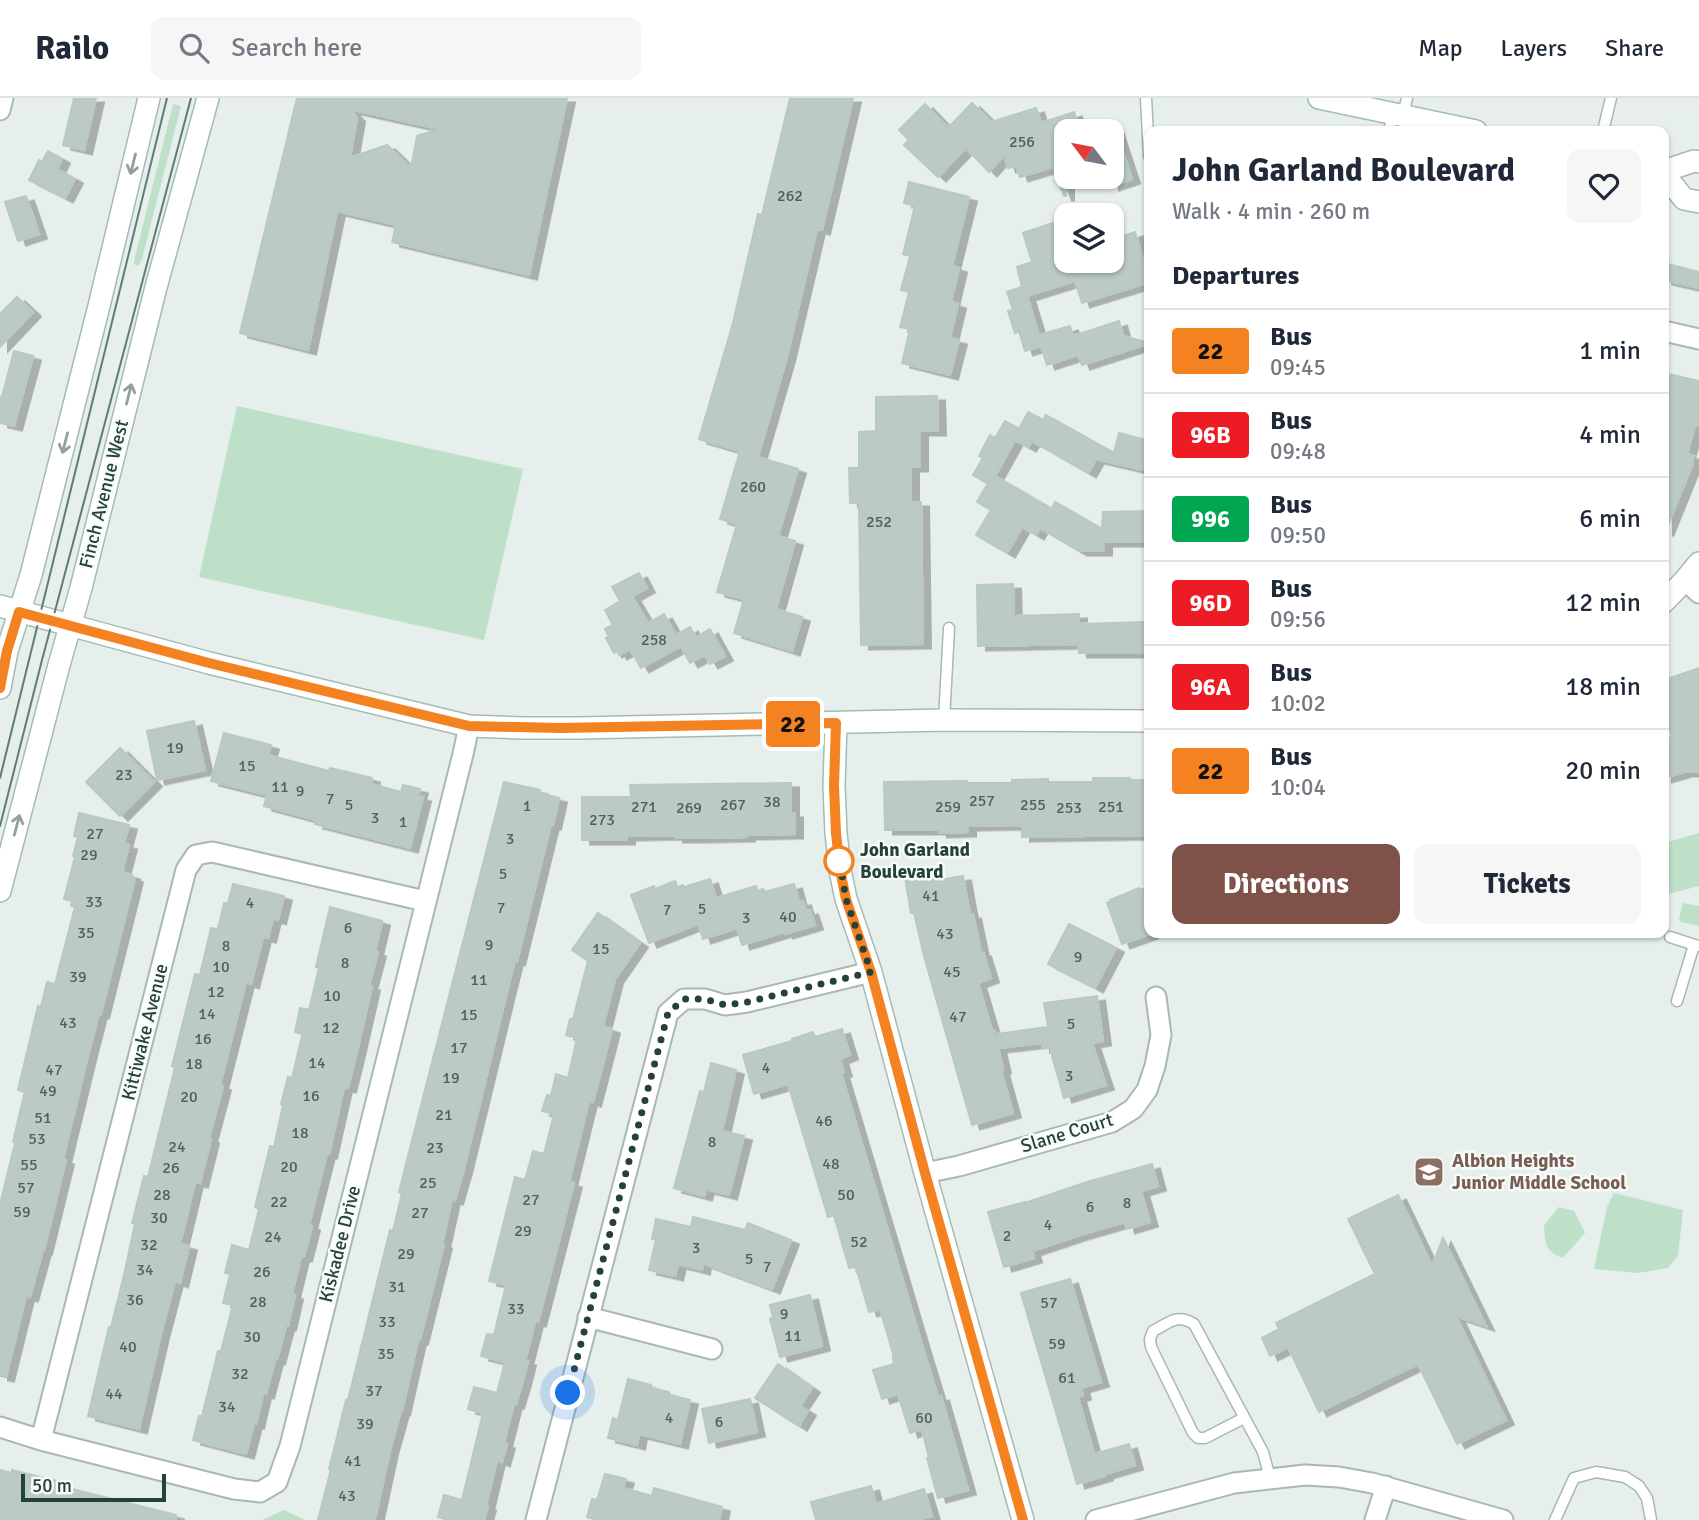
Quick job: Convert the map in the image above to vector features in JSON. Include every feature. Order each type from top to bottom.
[{"type":"street","points":[[0,110],[3,98]]},
{"type":"street","points":[[0,688],[7,651],[10,609],[31,575],[149,98]]},
{"type":"street","name":"Finch Avenue West","points":[[0,891],[71,626],[155,291],[208,98]]},
{"type":"street","points":[[1319,98],[1452,126]]},
{"type":"street","points":[[1669,170],[1694,161],[1699,162]]},
{"type":"street","points":[[1669,179],[1684,199],[1699,202]]},
{"type":"street","points":[[1669,332],[1699,338]]},
{"type":"street","points":[[1669,599],[1692,586],[1699,562]]},
{"type":"street","points":[[10,609],[209,663],[469,726],[556,728],[944,720],[1144,721]]},
{"type":"street","points":[[836,723],[834,786],[840,870],[853,923],[871,972],[1023,1520]]},
{"type":"street","name":"Kiskadee Drive","points":[[0,1427],[234,1489],[260,1492],[277,1482],[290,1446],[469,726]]},
{"type":"street","name":"Kittiwake Avenue","points":[[41,1440],[186,870],[196,855],[212,852],[425,901]]},
{"type":"street","points":[[536,1520],[668,1013],[684,999],[705,999],[725,1005],[747,1002],[871,972]]},
{"type":"street","name":"Slane Court","points":[[925,1173],[959,1166],[1112,1122],[1133,1110],[1147,1090],[1155,1066],[1161,1035],[1156,998]]},
{"type":"street","points":[[588,1317],[712,1349]]},
{"type":"street","points":[[1096,1520],[1234,1483],[1305,1475],[1328,1476],[1385,1486],[1503,1520]]},
{"type":"street","points":[[1375,1520],[1385,1486]]},
{"type":"lane","points":[[1146,98],[1147,126]]},
{"type":"lane","points":[[1604,126],[1611,98]]},
{"type":"lane","points":[[944,720],[949,628]]},
{"type":"lane","points":[[1670,937],[1697,945],[1677,1001]]},
{"type":"lane","points":[[1244,1418],[1205,1438],[1198,1438],[1151,1347],[1153,1331],[1177,1319],[1185,1319],[1194,1324],[1263,1452],[1270,1478]]},
{"type":"lane","points":[[1555,1520],[1574,1478],[1596,1472],[1625,1477],[1639,1486],[1647,1498],[1651,1520]]},
{"type":"green space","points":[[173,104],[181,106],[142,259],[137,266],[134,264],[135,257]]},
{"type":"green space","points":[[237,406],[523,469],[484,640],[199,577]]},
{"type":"green space","points":[[1699,833],[1699,886],[1669,894],[1669,842]]},
{"type":"green space","points":[[1683,903],[1699,906],[1699,926],[1681,922],[1679,919]]},
{"type":"green space","points":[[1614,1193],[1683,1210],[1678,1256],[1668,1268],[1638,1273],[1594,1269],[1607,1207]]},
{"type":"green space","points":[[1559,1207],[1574,1211],[1585,1233],[1563,1258],[1549,1250],[1544,1231],[1544,1225]]},
{"type":"green space","points":[[284,1510],[305,1520],[262,1520]]},
{"type":"building","points":[[74,98],[96,98],[84,150],[63,145]]},
{"type":"building","points":[[297,98],[567,98],[529,275],[392,242],[396,225],[337,211],[308,350],[240,333]],"holes":[[[349,109],[439,129],[417,136],[411,168],[387,145],[350,158],[357,117]]]},
{"type":"building","points":[[790,98],[853,98],[822,230],[817,229],[787,357],[758,457],[798,469],[778,536],[795,541],[776,609],[802,617],[792,651],[734,633],[744,599],[717,592],[737,524],[720,519],[740,451],[699,439],[733,323],[758,214],[762,215]]},
{"type":"building","points":[[972,103],[991,122],[1036,108],[1041,123],[1074,112],[1076,119],[1054,119],[1054,170],[1053,167],[1020,177],[1016,166],[1008,168],[1004,155],[989,172],[966,148],[938,177],[904,145],[909,140],[899,130],[925,104],[948,128]]},
{"type":"building","points":[[48,151],[62,159],[57,169],[75,179],[65,198],[29,180],[39,160],[42,162]]},
{"type":"building","points":[[1124,155],[1132,179],[1124,182]]},
{"type":"building","points":[[909,182],[969,197],[952,266],[959,268],[951,302],[958,304],[950,338],[959,340],[950,375],[902,363],[910,329],[900,327],[909,292],[901,290],[910,256],[903,254],[915,206],[904,203]]},
{"type":"building","points":[[26,196],[39,234],[18,241],[5,202]]},
{"type":"building","points":[[1054,223],[1054,273],[1124,273],[1124,236],[1135,232],[1144,262],[1144,284],[1082,303],[1075,281],[1027,296],[1039,335],[1070,326],[1073,336],[1119,321],[1123,336],[1144,341],[1144,345],[1082,365],[1078,355],[1047,365],[1041,346],[1025,351],[1019,331],[1015,333],[1008,311],[1013,310],[1007,292],[1022,287],[1017,267],[1032,262],[1023,233]]},
{"type":"building","points":[[1669,264],[1699,272],[1699,288],[1669,281]]},
{"type":"building","points":[[17,297],[33,312],[0,347],[0,314]]},
{"type":"building","points":[[14,351],[33,356],[14,426],[0,423],[0,397]]},
{"type":"building","points":[[1669,374],[1699,381],[1699,426],[1695,425],[1687,454],[1694,456],[1669,522]]},
{"type":"building","points":[[937,396],[938,431],[920,431],[920,467],[911,467],[911,502],[921,502],[923,644],[861,645],[859,503],[850,503],[849,468],[859,468],[859,432],[876,431],[876,397]]},
{"type":"building","points":[[1028,412],[1043,420],[1046,415],[1114,453],[1119,433],[1144,439],[1144,470],[1096,459],[1088,473],[1032,441],[1028,447],[1015,440],[995,476],[1052,509],[1055,502],[1102,529],[1103,512],[1144,511],[1144,542],[1104,542],[1104,551],[1079,551],[1040,528],[1036,535],[1022,527],[1007,553],[976,535],[991,510],[977,502],[988,483],[973,475],[983,458],[979,456],[990,435],[995,438],[1005,421],[1019,429]]},
{"type":"building","points":[[639,573],[647,588],[632,596],[648,623],[664,614],[676,635],[690,627],[696,637],[710,629],[725,656],[710,664],[705,655],[690,663],[681,646],[641,668],[630,649],[619,655],[617,651],[614,653],[606,638],[609,637],[605,629],[613,625],[605,610],[620,601],[612,587]]},
{"type":"building","points":[[1013,584],[1014,616],[1079,614],[1079,624],[1144,622],[1144,653],[1079,653],[1078,644],[978,646],[977,585]]},
{"type":"building","points":[[1699,668],[1699,772],[1684,772],[1669,776],[1669,738],[1672,737],[1669,729],[1669,678]]},
{"type":"building","points":[[194,721],[205,770],[157,780],[147,731]]},
{"type":"building","points":[[224,733],[271,745],[268,755],[329,771],[330,768],[372,778],[371,784],[401,792],[403,785],[420,789],[418,796],[423,797],[410,848],[315,824],[316,820],[264,806],[267,795],[211,781]]},
{"type":"building","points":[[120,748],[154,782],[120,816],[86,782]]},
{"type":"building","points":[[1093,778],[1144,780],[1144,835],[1022,837],[1022,825],[968,826],[968,832],[885,830],[884,782],[1012,783],[1012,780],[1048,779],[1048,782],[1093,782]]},
{"type":"building","points":[[504,782],[540,790],[539,793],[559,798],[553,825],[551,824],[517,961],[515,960],[464,1169],[455,1200],[452,1199],[444,1244],[390,1450],[376,1515],[374,1520],[318,1520],[346,1400],[390,1230],[393,1231],[402,1193],[399,1192]]},
{"type":"building","points":[[791,783],[791,813],[795,813],[795,834],[695,838],[675,838],[675,835],[627,836],[627,840],[582,840],[582,797],[631,797],[630,785]]},
{"type":"building","points":[[79,813],[129,825],[124,844],[129,845],[122,872],[135,878],[87,1060],[44,1250],[30,1297],[26,1296],[6,1377],[0,1376],[0,1204],[25,1092],[18,1090],[38,1006],[41,1007],[47,982],[55,984],[75,907],[71,906],[72,901],[64,899],[75,857],[73,856],[78,837],[74,836]]},
{"type":"building","points":[[927,875],[928,882],[963,876],[970,915],[973,914],[981,952],[991,978],[978,983],[994,1030],[1003,1069],[1001,1070],[1013,1113],[972,1125],[914,913],[911,913],[905,878]]},
{"type":"building","points":[[710,879],[716,898],[756,886],[757,891],[763,889],[764,892],[794,884],[799,902],[803,901],[806,911],[810,910],[815,925],[742,945],[737,928],[703,939],[698,924],[649,943],[631,895],[675,881],[678,889]]},
{"type":"building","points":[[233,884],[284,896],[278,920],[273,918],[268,938],[263,937],[251,984],[246,982],[220,1085],[223,1086],[200,1183],[195,1182],[181,1240],[181,1244],[189,1246],[180,1283],[175,1281],[139,1429],[88,1416],[124,1275],[135,1224],[132,1223],[144,1176],[148,1177],[195,974],[200,975],[211,928],[218,929],[224,903],[228,903]]},
{"type":"building","points":[[1139,888],[1144,889],[1144,936],[1122,944],[1107,903]]},
{"type":"building","points":[[330,907],[382,921],[375,951],[378,952],[348,1088],[344,1087],[309,1225],[312,1226],[292,1294],[295,1295],[288,1326],[266,1394],[263,1394],[246,1454],[193,1440],[233,1305],[223,1303],[230,1274],[225,1273],[232,1245],[249,1250],[259,1209],[255,1207],[270,1146],[274,1147],[283,1105],[281,1104],[288,1077],[292,1078],[302,1036],[295,1032],[300,1008],[309,1010]]},
{"type":"building","points":[[598,913],[640,943],[615,979],[603,1026],[612,1029],[593,1102],[589,1101],[569,1182],[574,1183],[538,1322],[535,1322],[523,1381],[516,1404],[514,1403],[502,1462],[497,1460],[484,1520],[448,1520],[438,1517],[444,1495],[462,1500],[483,1413],[468,1409],[474,1387],[497,1393],[505,1362],[481,1356],[487,1334],[494,1335],[506,1285],[489,1281],[515,1177],[525,1180],[533,1151],[544,1154],[554,1114],[542,1111],[547,1095],[551,1096],[556,1074],[568,1078],[577,1038],[566,1035],[570,1019],[573,1019],[588,961],[572,950]]},
{"type":"building","points":[[1069,924],[1116,948],[1095,988],[1048,964]]},
{"type":"building","points":[[1097,996],[1103,1041],[1092,1043],[1106,1085],[1064,1098],[1051,1046],[1042,1048],[1042,1043],[999,1048],[997,1034],[1048,1027],[1044,1003]]},
{"type":"building","points":[[842,1029],[850,1055],[840,1059],[844,1072],[841,1073],[968,1490],[938,1498],[922,1429],[910,1433],[898,1394],[882,1399],[873,1370],[894,1364],[894,1357],[880,1309],[869,1312],[856,1267],[849,1268],[834,1215],[828,1217],[788,1084],[754,1094],[743,1055],[813,1032],[815,1037]]},
{"type":"building","points":[[711,1063],[736,1070],[722,1131],[744,1136],[729,1195],[706,1189],[704,1196],[674,1188],[700,1091],[704,1092]]},
{"type":"building","points":[[1152,1164],[1158,1186],[1141,1191],[1150,1222],[1127,1229],[1125,1222],[1080,1235],[1032,1251],[1034,1258],[1004,1267],[988,1212]]},
{"type":"building","points":[[1398,1195],[1432,1266],[1443,1238],[1486,1326],[1456,1316],[1506,1420],[1457,1444],[1418,1364],[1319,1412],[1288,1347],[1270,1356],[1262,1338],[1279,1329],[1276,1323],[1375,1274],[1348,1219]]},
{"type":"building","points":[[693,1217],[745,1230],[748,1223],[791,1240],[772,1289],[703,1263],[702,1270],[678,1264],[675,1276],[649,1270],[656,1240],[652,1239],[656,1219],[691,1227]]},
{"type":"building","points":[[1070,1279],[1101,1382],[1081,1388],[1083,1395],[1078,1397],[1094,1454],[1129,1444],[1135,1465],[1077,1484],[1021,1293]]},
{"type":"building","points":[[810,1295],[822,1346],[780,1357],[770,1319],[773,1318],[770,1305]]},
{"type":"building","points":[[778,1364],[812,1388],[800,1406],[808,1411],[799,1426],[755,1398]]},
{"type":"building","points":[[628,1379],[690,1400],[680,1444],[639,1434],[637,1445],[608,1438],[613,1418],[618,1420]]},
{"type":"building","points":[[750,1399],[757,1432],[709,1443],[702,1409]]},
{"type":"building","points":[[0,1470],[12,1473],[12,1470],[57,1481],[56,1485],[176,1515],[175,1520],[0,1520]]},
{"type":"building","points":[[605,1474],[626,1479],[623,1488],[652,1496],[654,1488],[722,1507],[719,1520],[597,1520],[587,1517],[592,1499],[597,1500]]},
{"type":"building","points":[[871,1486],[876,1504],[924,1489],[932,1516],[917,1520],[816,1520],[811,1502]]},
{"type":"tram line","points":[[0,778],[167,98]]},
{"type":"tram line","points":[[0,826],[191,98]]},
{"type":"bus line","name":"22","points":[[0,688],[7,651],[19,612],[209,663],[469,726],[560,728],[836,723],[836,833],[846,899],[871,972],[1023,1520]]},
{"type":"place","name":"John Garland Boulevard","points":[[839,861]]},
{"type":"place","name":"Albion Heights Junior Middle School","points":[[1429,1172]]},
{"type":"route","points":[[568,1393],[668,1013],[684,999],[705,999],[725,1005],[747,1002],[871,972],[846,899],[838,852],[839,861]]}]
